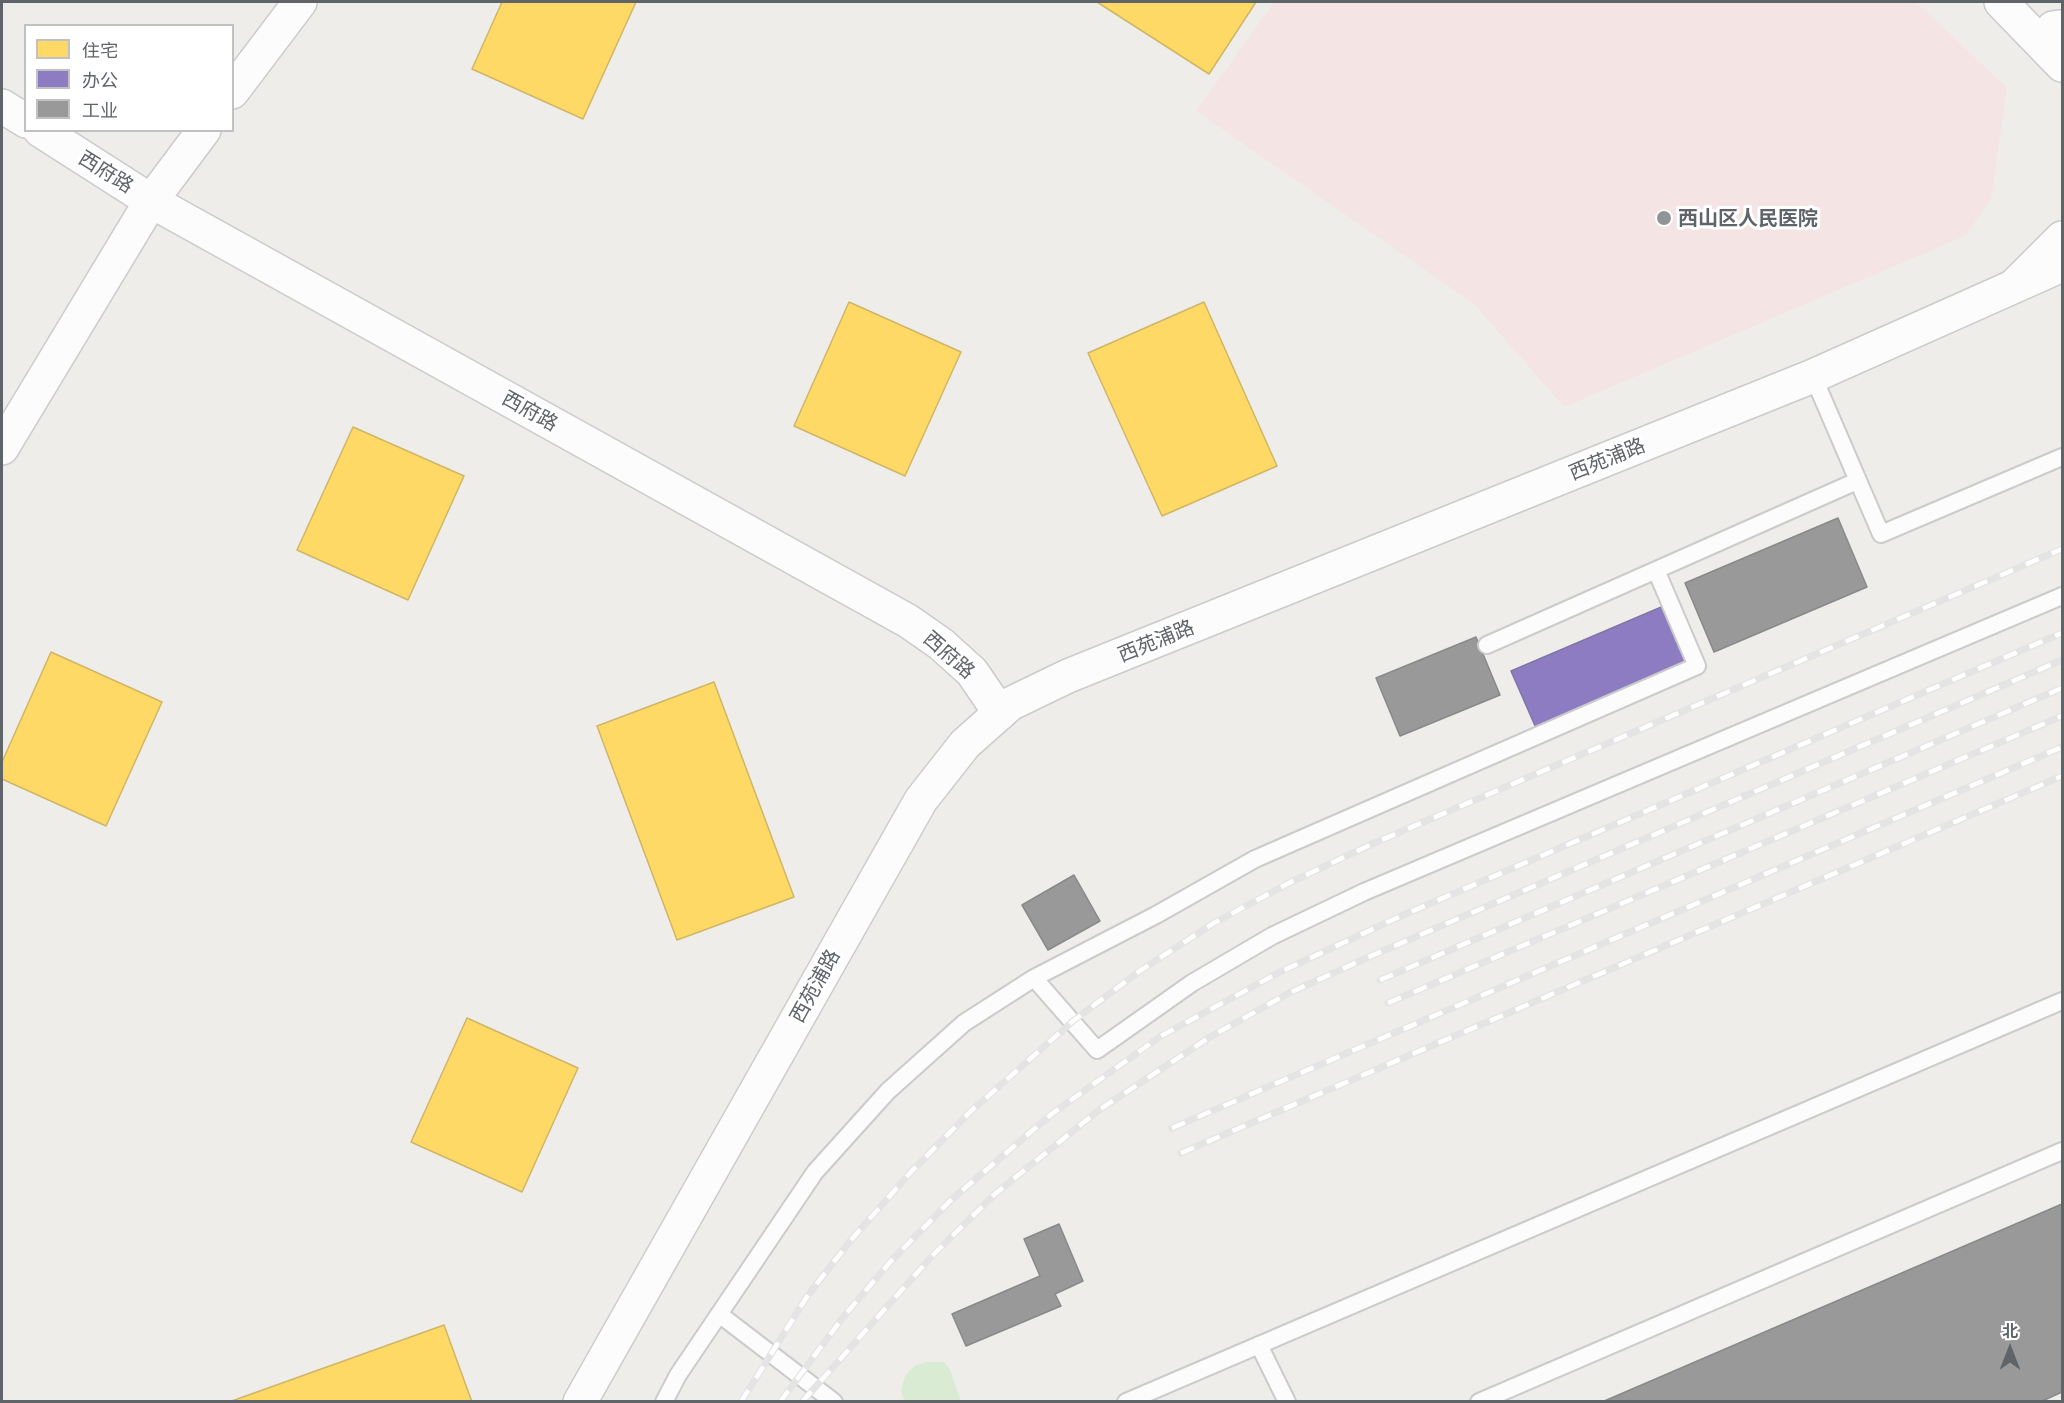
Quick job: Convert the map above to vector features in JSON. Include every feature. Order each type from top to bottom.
[{"type":"street","points":[[234,89],[300,2]]},
{"type":"street","points":[[2003,3],[2059,28]]},
{"type":"street","points":[[2003,3],[2062,65]]},
{"type":"street","points":[[2,106],[24,120]]},
{"type":"street","name":"西府路","points":[[43,132],[152,201],[908,621],[941,644],[972,672],[1000,713]]},
{"type":"street","points":[[2,448],[152,201],[203,132]]},
{"type":"street","points":[[2014,286],[2062,238]]},
{"type":"street","name":"西苑浦路","points":[[580,1401],[921,800],[965,744],[1010,704],[1068,676],[1813,376],[2062,265]]},
{"type":"lane","points":[[1813,376],[1881,534],[2062,457]]},
{"type":"lane","points":[[1487,645],[1857,480]]},
{"type":"lane","points":[[664,1401],[719,1314],[815,1172],[888,1091],[964,1023],[1034,978],[1156,915],[1255,859],[1697,666],[1656,570]]},
{"type":"lane","points":[[1034,978],[1097,1050],[1192,983],[1272,936],[1343,902],[2062,596]]},
{"type":"lane","points":[[1126,1401],[2062,1001]]},
{"type":"lane","points":[[1479,1401],[2062,1151]]},
{"type":"lane","points":[[719,1314],[834,1401]]},
{"type":"lane","points":[[1259,1345],[1287,1401]]},
{"type":"shaded area","name":"西山区人民医院","points":[[1274,2],[1916,2],[2007,88],[1991,200],[1965,236],[1564,407],[1474,304],[1196,111]]},
{"type":"green space","points":[[926,1362],[944,1362],[950,1370],[961,1401],[904,1401],[901,1390],[905,1376],[914,1366]]},
{"type":"building: 住宅","points":[[502,2],[636,2],[583,119],[472,69]]},
{"type":"building: 住宅","points":[[1097,2],[1256,2],[1209,74]]},
{"type":"building: 住宅","points":[[849,302],[961,352],[905,476],[794,426]]},
{"type":"building: 住宅","points":[[1204,302],[1277,466],[1162,516],[1088,353]]},
{"type":"building: 住宅","points":[[353,427],[464,476],[408,600],[297,550]]},
{"type":"building: 住宅","points":[[51,652],[162,702],[106,826],[2,779],[2,762]]},
{"type":"building: 住宅","points":[[714,682],[794,897],[677,940],[597,726]]},
{"type":"building: 住宅","points":[[467,1018],[578,1068],[522,1192],[411,1142]]},
{"type":"building: 住宅","points":[[444,1325],[472,1402],[229,1402]]},
{"type":"building: 办公","points":[[1666,605],[1691,662],[1536,728],[1511,671]]},
{"type":"building: 工业","points":[[1838,518],[1867,587],[1714,652],[1685,583]]},
{"type":"building: 工业","points":[[1476,637],[1500,695],[1400,736],[1376,678]]},
{"type":"building: 工业","points":[[1074,875],[1100,921],[1048,950],[1022,905]]},
{"type":"building: 工业","points":[[2062,1204],[2062,1392],[2040,1402],[1602,1402]]},
{"type":"building: 工业","points":[[1059,1224],[1083,1281],[1055,1294],[1061,1306],[966,1346],[952,1314],[1040,1276],[1024,1239]]},
{"type":"railway","points":[[741,1402],[808,1295],[851,1240],[909,1174],[970,1112],[1073,1021],[1141,970],[1214,923],[1291,882],[1372,844],[2062,549]]},
{"type":"railway","points":[[780,1402],[844,1316],[892,1260],[951,1200],[1053,1113],[1161,1036],[1280,972],[1401,916],[2062,633]]},
{"type":"railway","points":[[802,1402],[933,1255],[995,1194],[1099,1110],[1210,1037],[1289,993],[1371,956],[2062,660]]},
{"type":"railway","points":[[1380,980],[2062,688]]},
{"type":"railway","points":[[1388,1003],[2062,716]]},
{"type":"railway","points":[[1172,1128],[2062,747]]},
{"type":"railway","points":[[1181,1153],[2062,776]]},
{"type":"place","name":"西山区人民医院","points":[[1664,218]]}]
